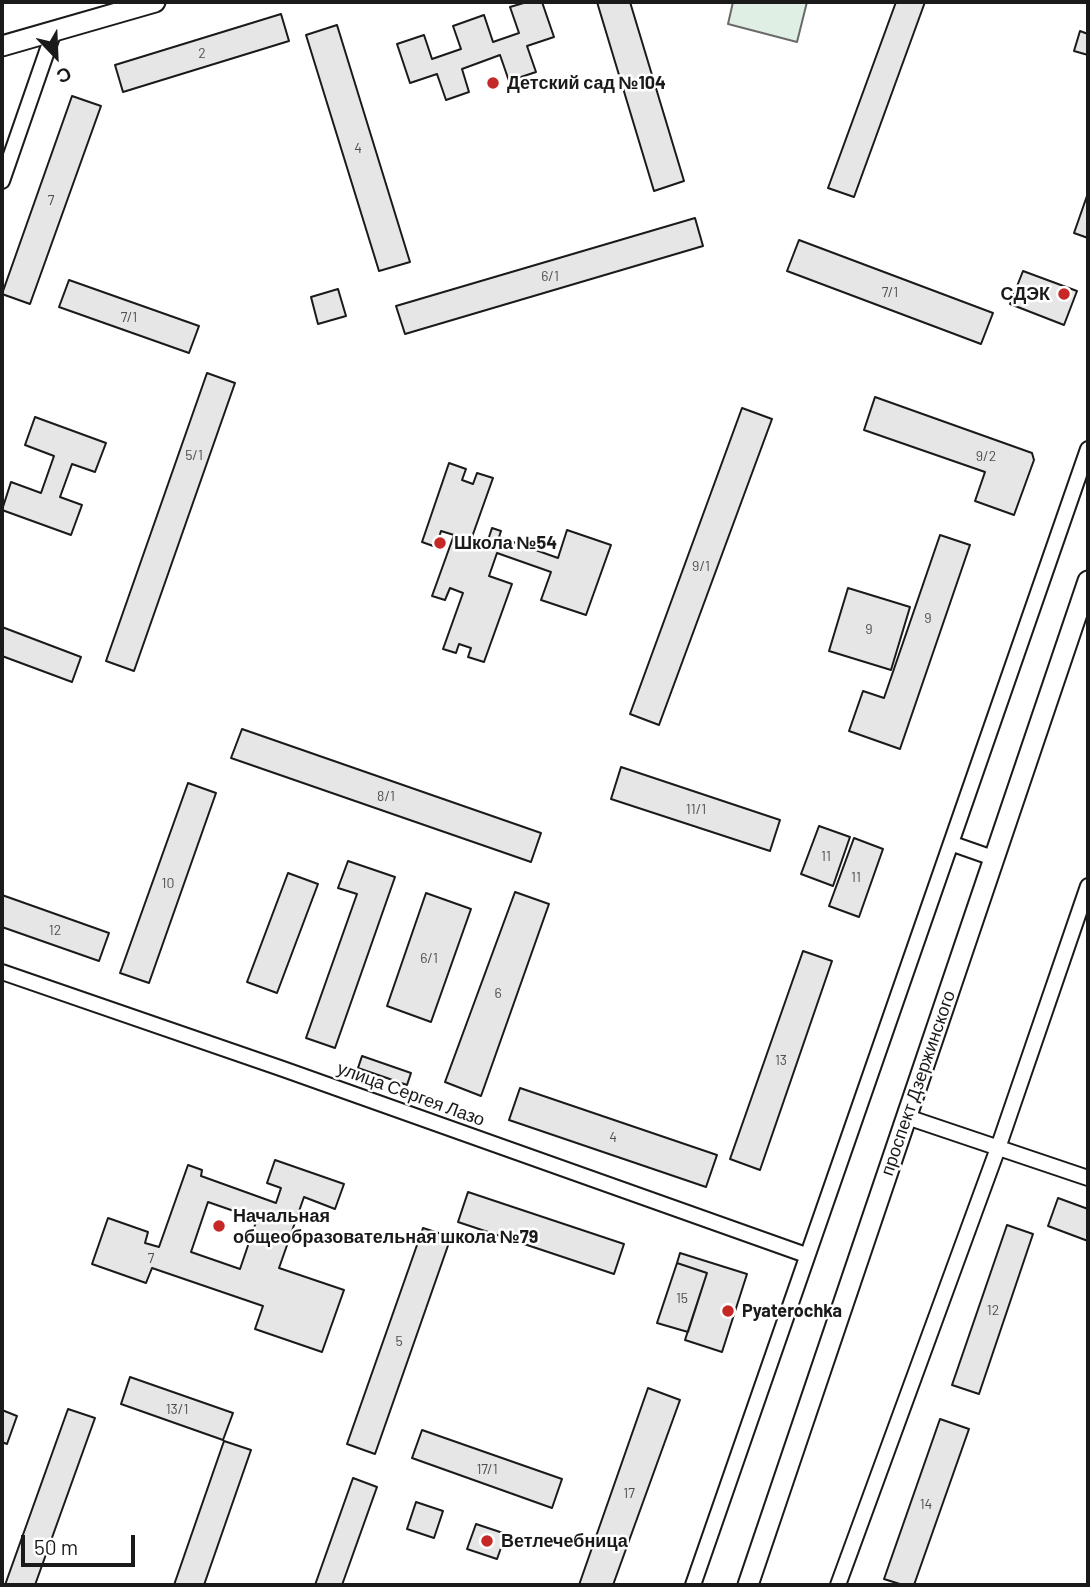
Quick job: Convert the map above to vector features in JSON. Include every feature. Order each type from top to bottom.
[{"type":"main road","points":[[2,46],[155,2]]},
{"type":"main road","name":"проспект Дзержинского","points":[[748,1585],[1088,581]]},
{"type":"street","points":[[2,181],[54,31]]},
{"type":"street","points":[[693,1585],[806,1255],[953,844],[1088,449]]},
{"type":"street","points":[[953,844],[993,858]]},
{"type":"street","points":[[838,1585],[998,1148],[1088,886]]},
{"type":"street","name":"улица Сергея Лазо","points":[[2,972],[806,1255]]},
{"type":"street","points":[[907,1118],[1088,1178]]},
{"type":"green space","points":[[733,2],[807,2],[797,42],[728,24]]},
{"type":"building","points":[[527,2],[542,2],[554,37],[527,46],[536,72],[509,81],[500,55],[462,69],[469,92],[446,100],[437,74],[410,83],[397,44],[424,35],[432,59],[461,49],[453,26],[484,15],[493,42],[519,33],[510,7]]},
{"type":"building","points":[[597,2],[630,2],[684,181],[654,191]]},
{"type":"building","points":[[896,2],[925,2],[854,197],[828,188]]},
{"type":"building","points":[[281,14],[289,41],[123,92],[115,65]]},
{"type":"building","points":[[337,25],[410,262],[379,271],[306,35]]},
{"type":"building","points":[[1080,31],[1088,34],[1088,55],[1074,51]]},
{"type":"building","points":[[72,96],[101,106],[30,304],[2,294]]},
{"type":"building","points":[[1088,193],[1088,238],[1074,233]]},
{"type":"building","points":[[695,218],[703,246],[405,334],[396,306]]},
{"type":"building","points":[[799,240],[993,313],[981,344],[787,271]]},
{"type":"building","points":[[1023,271],[1077,291],[1064,325],[1010,304]]},
{"type":"building","points":[[69,280],[199,326],[189,353],[59,307]]},
{"type":"building","points":[[338,289],[346,316],[318,324],[311,297]]},
{"type":"building","points":[[207,373],[235,383],[134,671],[106,661]]},
{"type":"building","points":[[875,397],[1032,453],[1034,460],[1014,515],[975,501],[985,472],[864,430]]},
{"type":"building","points":[[742,408],[772,419],[659,725],[630,714]]},
{"type":"building","points":[[35,417],[106,443],[95,472],[72,464],[60,497],[82,505],[71,535],[2,510],[11,482],[41,493],[54,456],[25,445]]},
{"type":"building","points":[[449,463],[466,469],[462,480],[473,484],[477,473],[493,478],[472,537],[487,543],[492,528],[501,531],[499,537],[558,558],[567,530],[611,545],[586,615],[541,600],[551,572],[497,553],[489,576],[512,584],[484,662],[468,657],[471,648],[459,644],[456,653],[443,649],[463,593],[450,588],[445,600],[432,596],[454,535],[441,531],[436,547],[422,542]]},
{"type":"building","points":[[940,535],[970,545],[900,749],[849,731],[863,691],[884,698]]},
{"type":"building","points":[[848,588],[910,607],[891,670],[829,651]]},
{"type":"building","points":[[2,627],[81,657],[72,682],[2,656]]},
{"type":"building","points":[[242,729],[541,833],[531,862],[231,758]]},
{"type":"building","points":[[621,767],[780,820],[770,851],[611,799]]},
{"type":"building","points":[[188,783],[216,793],[149,983],[120,973]]},
{"type":"building","points":[[819,826],[850,837],[833,886],[801,874]]},
{"type":"building","points":[[854,838],[883,849],[859,917],[829,906]]},
{"type":"building","points":[[348,861],[395,877],[335,1048],[306,1038],[357,894],[338,888]]},
{"type":"building","points":[[288,873],[318,884],[277,993],[247,982]]},
{"type":"building","points":[[515,892],[549,904],[481,1096],[445,1082]]},
{"type":"building","points":[[426,893],[471,909],[431,1022],[387,1006]]},
{"type":"building","points":[[2,895],[109,933],[99,961],[2,927]]},
{"type":"building","points":[[803,951],[832,961],[760,1170],[730,1159]]},
{"type":"building","points":[[362,1056],[411,1073],[407,1085],[358,1068]]},
{"type":"building","points":[[520,1088],[717,1155],[706,1187],[509,1120]]},
{"type":"building","points":[[275,1160],[344,1184],[335,1209],[304,1197],[279,1268],[344,1290],[322,1352],[255,1329],[263,1306],[152,1268],[146,1283],[92,1264],[108,1218],[148,1232],[145,1243],[159,1247],[188,1165],[202,1170],[201,1176],[276,1203],[281,1188],[267,1183]],"holes":[[[208,1202],[257,1219],[240,1269],[191,1252]]]},
{"type":"building","points":[[468,1192],[624,1244],[614,1274],[458,1222]]},
{"type":"building","points":[[1058,1198],[1088,1209],[1088,1241],[1048,1226]]},
{"type":"building","points":[[1007,1225],[1033,1234],[979,1394],[952,1385]]},
{"type":"building","points":[[423,1228],[451,1237],[375,1454],[347,1444]]},
{"type":"building","points":[[680,1253],[747,1274],[722,1352],[685,1340],[707,1273],[677,1263]]},
{"type":"building","points":[[677,1263],[707,1273],[688,1332],[657,1323]]},
{"type":"building","points":[[130,1377],[233,1413],[223,1440],[121,1404]]},
{"type":"building","points":[[648,1388],[680,1400],[613,1585],[579,1585]]},
{"type":"building","points":[[68,1409],[95,1418],[35,1585],[5,1585]]},
{"type":"building","points":[[2,1410],[17,1416],[7,1444],[2,1442]]},
{"type":"building","points":[[940,1419],[969,1429],[914,1585],[903,1585],[884,1579]]},
{"type":"building","points":[[422,1430],[562,1479],[552,1508],[412,1458]]},
{"type":"building","points":[[224,1441],[251,1450],[204,1585],[174,1585]]},
{"type":"building","points":[[353,1478],[377,1487],[342,1585],[315,1585]]},
{"type":"building","points":[[416,1502],[443,1511],[434,1538],[407,1529]]},
{"type":"building","name":"Ветлечебница","points":[[476,1524],[506,1534],[497,1559],[467,1549]]},
{"type":"place","name":"Детский сад №104","points":[[493,83]]},
{"type":"place","name":"СДЭК","points":[[1064,294]]},
{"type":"place","name":"Школа №54","points":[[440,543]]},
{"type":"place","name":"Начальная общеобразовательная школа №79","points":[[219,1226]]},
{"type":"place","name":"Pyaterochka","points":[[728,1311]]},
{"type":"place","name":"Ветлечебница","points":[[487,1541]]}]
